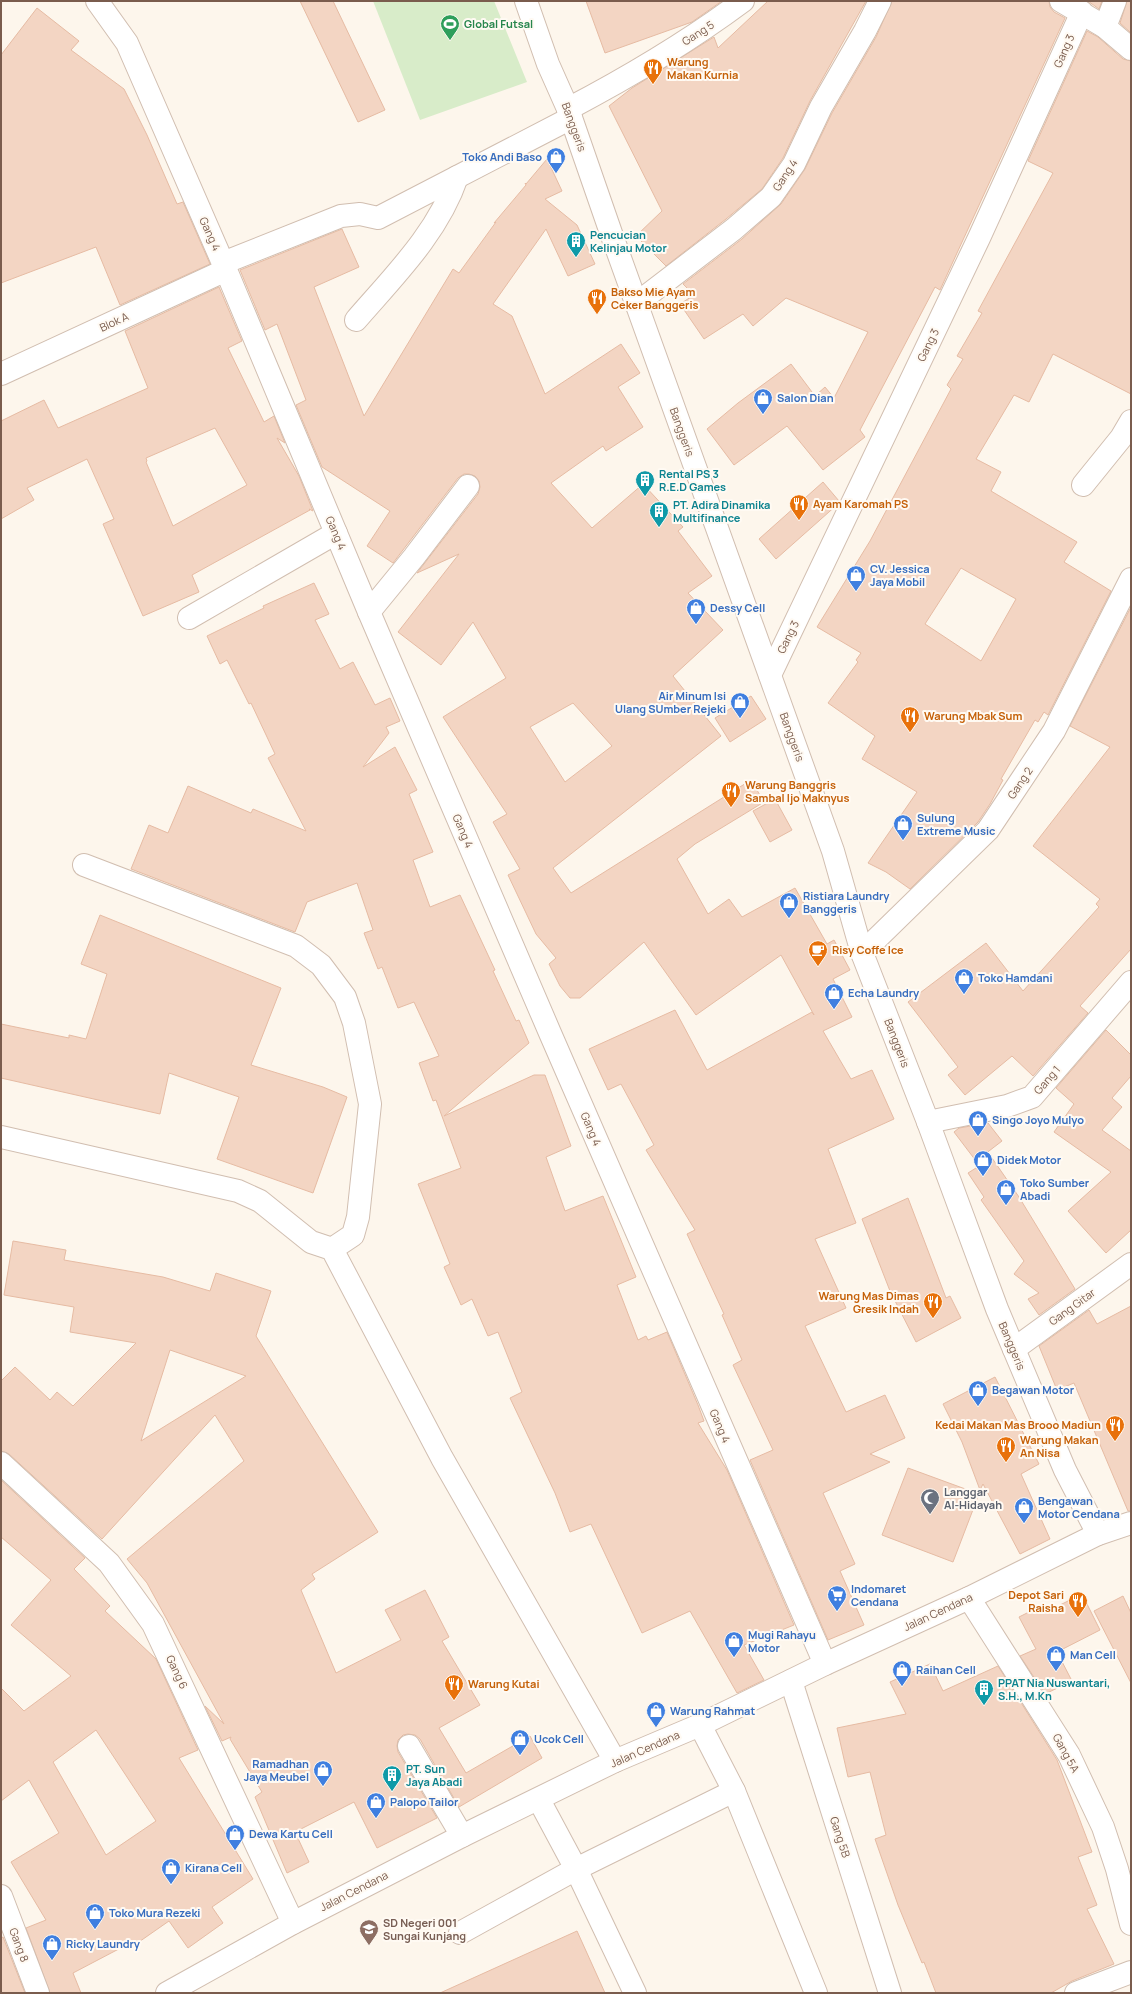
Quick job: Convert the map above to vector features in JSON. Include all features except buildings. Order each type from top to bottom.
[{"type":"street","name":"Gang 4","points":[[97,1],[127,43],[224,266],[369,612],[669,1309],[825,1664]]},
{"type":"street","name":"Banggeris","points":[[526,1],[548,64],[569,113],[636,304],[833,851],[862,953],[928,1122],[996,1309],[1065,1470],[1098,1534]]},
{"type":"street","name":"Gang 5","points":[[457,177],[644,68],[716,21],[743,1]]},
{"type":"street","name":"Gang 4","points":[[636,304],[734,229],[771,197],[794,164],[822,107],[880,1]]},
{"type":"street","points":[[1061,1],[1082,12],[1105,27],[1131,49]]},
{"type":"street","points":[[1105,27],[1115,1]]},
{"type":"street","name":"Gang 3","points":[[770,675],[979,238],[1082,12]]},
{"type":"street","name":"Blok A","points":[[1,374],[224,266],[341,216],[360,214],[378,218],[457,177]]},
{"type":"street","points":[[356,320],[426,237],[454,188],[457,177]]},
{"type":"street","points":[[1083,485],[1121,438],[1131,422]]},
{"type":"street","points":[[369,612],[414,557],[468,486]]},
{"type":"street","points":[[189,618],[336,533]]},
{"type":"street","name":"Gang 2","points":[[862,953],[988,830],[1054,731],[1131,579]]},
{"type":"street","points":[[84,865],[296,946],[321,965],[345,997],[354,1023],[370,1104],[358,1217],[353,1234],[332,1249]]},
{"type":"street","name":"Gang 1","points":[[928,1122],[1007,1106],[1032,1097],[1126,995]]},
{"type":"street","points":[[1,1137],[238,1191],[260,1201],[310,1242],[332,1249],[442,1458],[615,1762]]},
{"type":"street","name":"Gang Gitar","points":[[1014,1349],[1131,1264]]},
{"type":"street","name":"Gang 6","points":[[1,1463],[109,1563],[153,1624],[293,1923]]},
{"type":"street","name":"Jalan Cendana","points":[[167,1993],[293,1923],[462,1836],[615,1762],[700,1725],[825,1664],[969,1598],[1098,1534],[1131,1523]]},
{"type":"street","name":"Gang 5A","points":[[969,1598],[1069,1755],[1103,1827],[1117,1869],[1131,1924]]},
{"type":"street","name":"Gang 5B","points":[[791,1681],[890,1993]]},
{"type":"street","points":[[700,1725],[734,1791],[816,1993]]},
{"type":"street","points":[[409,1746],[462,1836]]},
{"type":"street","points":[[460,1933],[576,1869],[734,1791]]},
{"type":"street","points":[[539,1800],[576,1869],[635,1993]]},
{"type":"street","name":"Gang 8","points":[[1,1896],[38,1993]]},
{"type":"street","points":[[1076,1993],[1131,1972]]},
{"type":"green space","name":"Global Futsal","points":[[373,1],[494,1],[527,82],[420,120]]},
{"type":"place","name":"Global Futsal","points":[[450,41]]},
{"type":"place","name":"Warung Makan Kurnia","points":[[653,85]]},
{"type":"place","name":"Toko Andi Baso","points":[[556,174]]},
{"type":"place","name":"Pencucian Kelinjau Motor","points":[[576,258]]},
{"type":"place","name":"Bakso Mie Ayam Ceker Banggeris","points":[[597,315]]},
{"type":"place","name":"Salon Dian","points":[[763,415]]},
{"type":"place","name":"Rental PS 3 R.E.D Games","points":[[645,497]]},
{"type":"place","name":"Ayam Karomah PS","points":[[799,521]]},
{"type":"place","name":"PT. Adira Dinamika Multifinance","points":[[659,528]]},
{"type":"place","name":"CV. Jessica Jaya Mobil","points":[[856,592]]},
{"type":"place","name":"Dessy Cell","points":[[696,625]]},
{"type":"place","name":"Air Minum Isi Ulang SUmber Rejeki","points":[[740,719]]},
{"type":"place","name":"Warung Mbak Sum","points":[[910,733]]},
{"type":"place","name":"Warung Banggris Sambal Ijo Maknyus","points":[[731,808]]},
{"type":"place","name":"Sulung Extreme Music","points":[[903,841]]},
{"type":"place","name":"Ristiara Laundry Banggeris","points":[[789,919]]},
{"type":"place","name":"Risy Coffe Ice","points":[[818,967]]},
{"type":"place","name":"Toko Hamdani","points":[[964,995]]},
{"type":"place","name":"Echa Laundry","points":[[834,1010]]},
{"type":"place","name":"Singo Joyo Mulyo","points":[[978,1137]]},
{"type":"place","name":"Didek Motor","points":[[983,1177]]},
{"type":"place","name":"Toko Sumber Abadi","points":[[1006,1206]]},
{"type":"place","name":"Warung Mas Dimas Gresik Indah","points":[[933,1319]]},
{"type":"place","name":"Begawan Motor","points":[[978,1407]]},
{"type":"place","name":"Kedai Makan Mas Brooo Madiun","points":[[1115,1442]]},
{"type":"place","name":"Warung Makan An Nisa","points":[[1006,1463]]},
{"type":"place","name":"Langgar Al-Hidayah","points":[[930,1515]]},
{"type":"place","name":"Bengawan Motor Cendana","points":[[1024,1524]]},
{"type":"place","name":"Indomaret Cendana","points":[[837,1612]]},
{"type":"place","name":"Depot Sari Raisha","points":[[1078,1618]]},
{"type":"place","name":"Mugi Rahayu Motor","points":[[734,1658]]},
{"type":"place","name":"Man Cell","points":[[1056,1672]]},
{"type":"place","name":"Raihan Cell","points":[[902,1687]]},
{"type":"place","name":"Warung Kutai","points":[[454,1701]]},
{"type":"place","name":"PPAT Nia Nuswantari, S.H., M.Kn","points":[[984,1706]]},
{"type":"place","name":"Warung Rahmat","points":[[656,1728]]},
{"type":"place","name":"Ucok Cell","points":[[520,1756]]},
{"type":"place","name":"Ramadhan Jaya Meubel","points":[[323,1787]]},
{"type":"place","name":"PT. Sun Jaya Abadi","points":[[392,1792]]},
{"type":"place","name":"Palopo Tailor","points":[[376,1819]]},
{"type":"place","name":"Dewa Kartu Cell","points":[[235,1851]]},
{"type":"place","name":"Kirana Cell","points":[[171,1885]]},
{"type":"place","name":"Toko Mura Rezeki","points":[[95,1930]]},
{"type":"place","name":"SD Negeri 001 Sungai Kunjang","points":[[369,1946]]},
{"type":"place","name":"Ricky Laundry","points":[[52,1961]]}]
